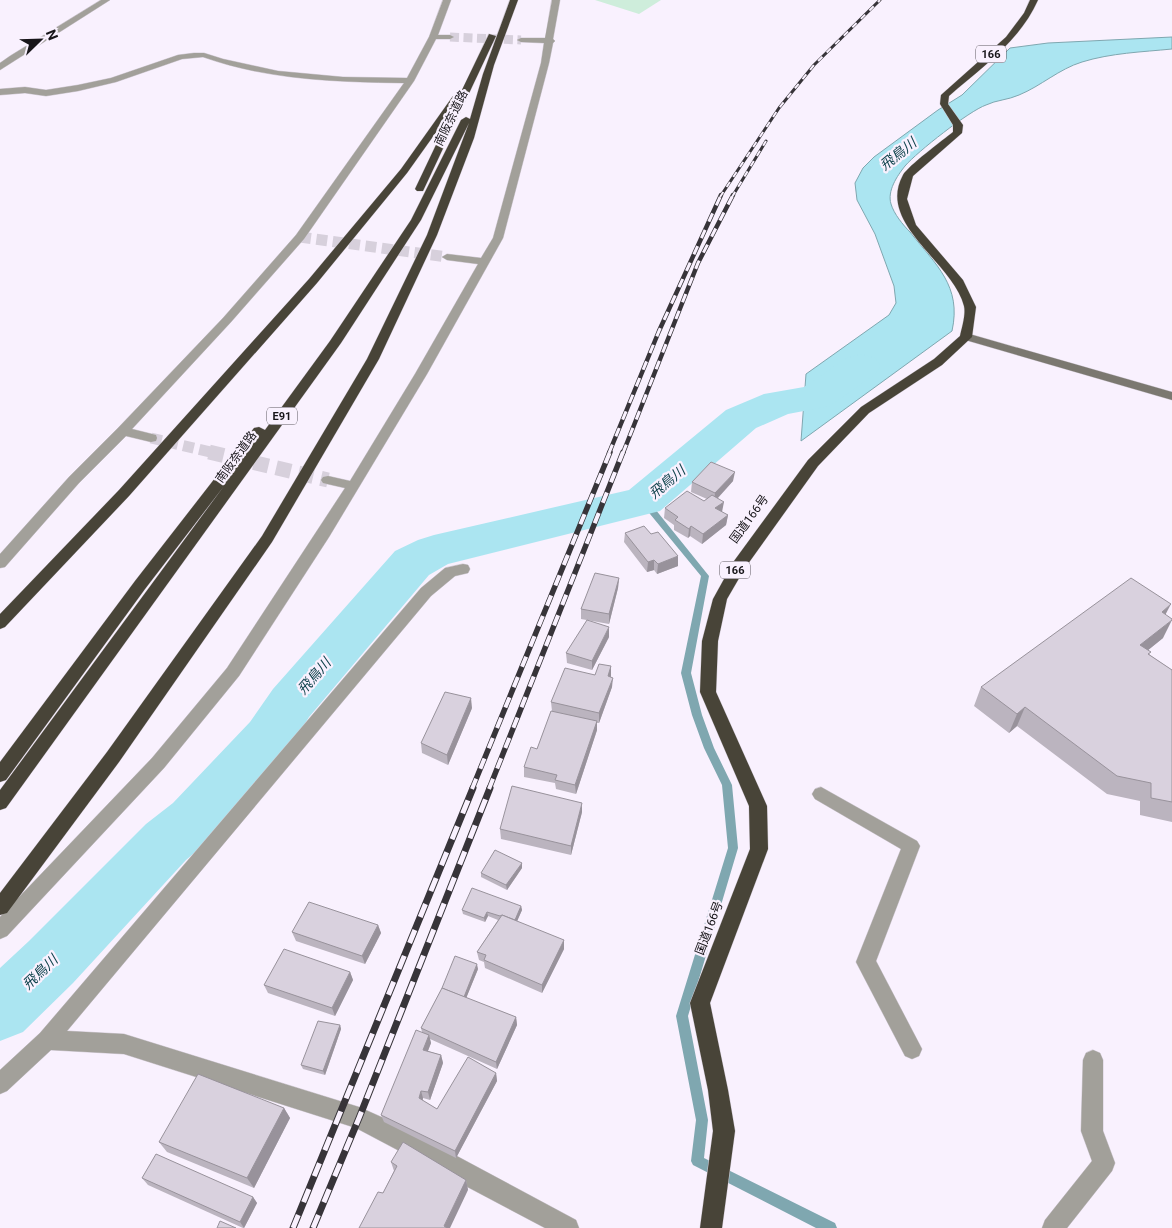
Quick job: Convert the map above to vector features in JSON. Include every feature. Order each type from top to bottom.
[{"type":"highway","name":"南阪奈道路","points":[[0,803],[335,343],[416,220],[459,135],[485,65],[506,0]]},
{"type":"highway","name":"南阪奈道路","points":[[0,775],[140,585],[327,342],[406,220],[485,65],[514,0]]},
{"type":"highway","name":"166","points":[[966,336],[970,307],[958,280],[911,226],[902,199],[908,175],[958,133],[958,125],[944,104],[945,95],[1026,19],[1034,0]]},
{"type":"highway","points":[[0,623],[124,493],[314,280],[404,171],[485,65]]},
{"type":"highway","points":[[0,907],[113,758],[267,539],[368,368],[432,235],[469,138],[485,65]]},
{"type":"highway","name":"国道166号","points":[[711,1228],[716,1178],[724,1130],[718,1090],[700,1003],[759,849],[758,806],[708,692],[710,641],[720,599],[739,565],[813,464],[865,410],[938,362],[966,336]]},
{"type":"street","points":[[0,67],[21,50],[80,19],[106,0]]},
{"type":"street","points":[[0,563],[74,480],[123,431],[227,320],[300,237],[410,81],[433,37],[447,0]]},
{"type":"street","points":[[0,930],[158,763],[233,672],[354,486],[421,374],[498,238],[551,40],[552,19],[556,0]]},
{"type":"street","points":[[433,37],[450,37]]},
{"type":"street","points":[[520,40],[551,40]]},
{"type":"street","points":[[0,92],[25,90],[46,93],[78,88],[113,80],[181,57],[194,55],[204,55],[221,61],[278,74],[343,80],[410,81]]},
{"type":"street","points":[[447,257],[483,262]]},
{"type":"street","points":[[966,336],[1172,396]]},
{"type":"street","points":[[123,431],[151,438]]},
{"type":"street","points":[[328,480],[354,486]]},
{"type":"street","points":[[0,1084],[47,1040],[426,592],[450,572],[463,569]]},
{"type":"street","points":[[821,794],[910,846],[866,962],[912,1049]]},
{"type":"street","points":[[47,1040],[124,1044],[359,1118],[389,1132],[568,1228]]},
{"type":"street","points":[[1052,1228],[1104,1163],[1092,1131],[1093,1060]]},
{"type":"green space","points":[[595,0],[661,0],[639,14]]},
{"type":"water","points":[[1172,37],[1172,49],[1115,55],[1082,62],[1019,95],[990,103],[968,115],[944,132],[905,166],[896,179],[890,194],[891,204],[899,219],[937,266],[950,289],[954,315],[952,331],[801,441],[806,374],[889,315],[896,303],[894,286],[875,234],[857,200],[855,183],[863,168],[874,157],[938,110],[962,95],[1010,48],[1048,43]]},
{"type":"building","points":[[711,462],[735,472],[715,493],[692,482]]},
{"type":"building","points":[[687,491],[704,501],[712,495],[724,502],[715,508],[728,515],[703,534],[691,526],[689,529],[675,520],[678,517],[665,508]]},
{"type":"building","points":[[644,526],[651,534],[658,532],[678,556],[658,564],[654,560],[648,562],[625,533]]},
{"type":"building","points":[[595,573],[619,578],[609,614],[581,609]]},
{"type":"building","points":[[1131,578],[1171,604],[1162,612],[1172,620],[1140,645],[1151,652],[1148,654],[1172,670],[1172,802],[1151,798],[1151,783],[1117,776],[1025,707],[1017,714],[981,687]]},
{"type":"building","points":[[587,620],[609,627],[592,661],[566,653]]},
{"type":"building","points":[[599,664],[611,666],[608,676],[613,678],[599,713],[551,702],[565,668],[595,675]]},
{"type":"building","points":[[445,692],[471,698],[447,755],[421,743]]},
{"type":"building","points":[[551,711],[597,721],[575,785],[555,780],[557,775],[524,767],[531,747],[537,749]]},
{"type":"building","points":[[512,786],[582,803],[571,846],[500,829]]},
{"type":"building","points":[[495,850],[522,863],[506,885],[481,873]]},
{"type":"building","points":[[472,888],[521,906],[515,920],[487,912],[484,918],[462,910]]},
{"type":"building","points":[[309,902],[378,925],[362,956],[292,932]]},
{"type":"building","points":[[502,915],[564,940],[542,985],[484,960],[486,955],[477,952]]},
{"type":"building","points":[[284,949],[350,972],[332,1008],[264,985]]},
{"type":"building","points":[[455,956],[477,964],[464,997],[442,988]]},
{"type":"building","points":[[442,988],[516,1017],[496,1062],[421,1028]]},
{"type":"building","points":[[318,1021],[340,1025],[323,1071],[301,1065]]},
{"type":"building","points":[[416,1030],[429,1035],[423,1050],[441,1055],[428,1092],[421,1091],[419,1098],[437,1109],[468,1057],[496,1073],[455,1151],[381,1115]]},
{"type":"building","points":[[198,1074],[284,1108],[247,1178],[159,1142]]},
{"type":"building","points":[[403,1142],[466,1180],[444,1226],[447,1228],[359,1228],[378,1192],[383,1193],[397,1166],[391,1162]]},
{"type":"building","points":[[156,1154],[253,1197],[240,1222],[142,1178]]},
{"type":"building","points":[[220,1221],[236,1228],[217,1228]]},
{"type":"waterway","name":"飛鳥川","points":[[0,1010],[51,962],[166,842],[193,820],[269,737],[291,703],[412,563],[434,551],[644,501],[741,419],[778,403],[816,397],[861,366]]},
{"type":"waterway","points":[[644,501],[705,576],[686,673],[697,715],[709,748],[727,785],[733,848],[682,1016],[702,1120],[697,1161],[830,1228]]},
{"type":"tunnel","points":[[450,37],[521,40]]},
{"type":"tunnel","points":[[300,237],[447,257]]},
{"type":"tunnel","points":[[151,438],[215,453]]},
{"type":"tunnel","points":[[209,452],[328,480]]},
{"type":"railway","points":[[720,197],[779,108],[814,65],[880,0]]},
{"type":"railway","points":[[732,197],[766,141]]},
{"type":"railway","points":[[623,453],[698,263],[733,195]]},
{"type":"railway","points":[[609,453],[659,331],[720,197]]},
{"type":"railway","points":[[472,789],[610,452]]},
{"type":"railway","points":[[489,789],[623,452]]},
{"type":"railway","points":[[293,1228],[473,788]]},
{"type":"railway","points":[[313,1228],[359,1118],[490,788]]}]
